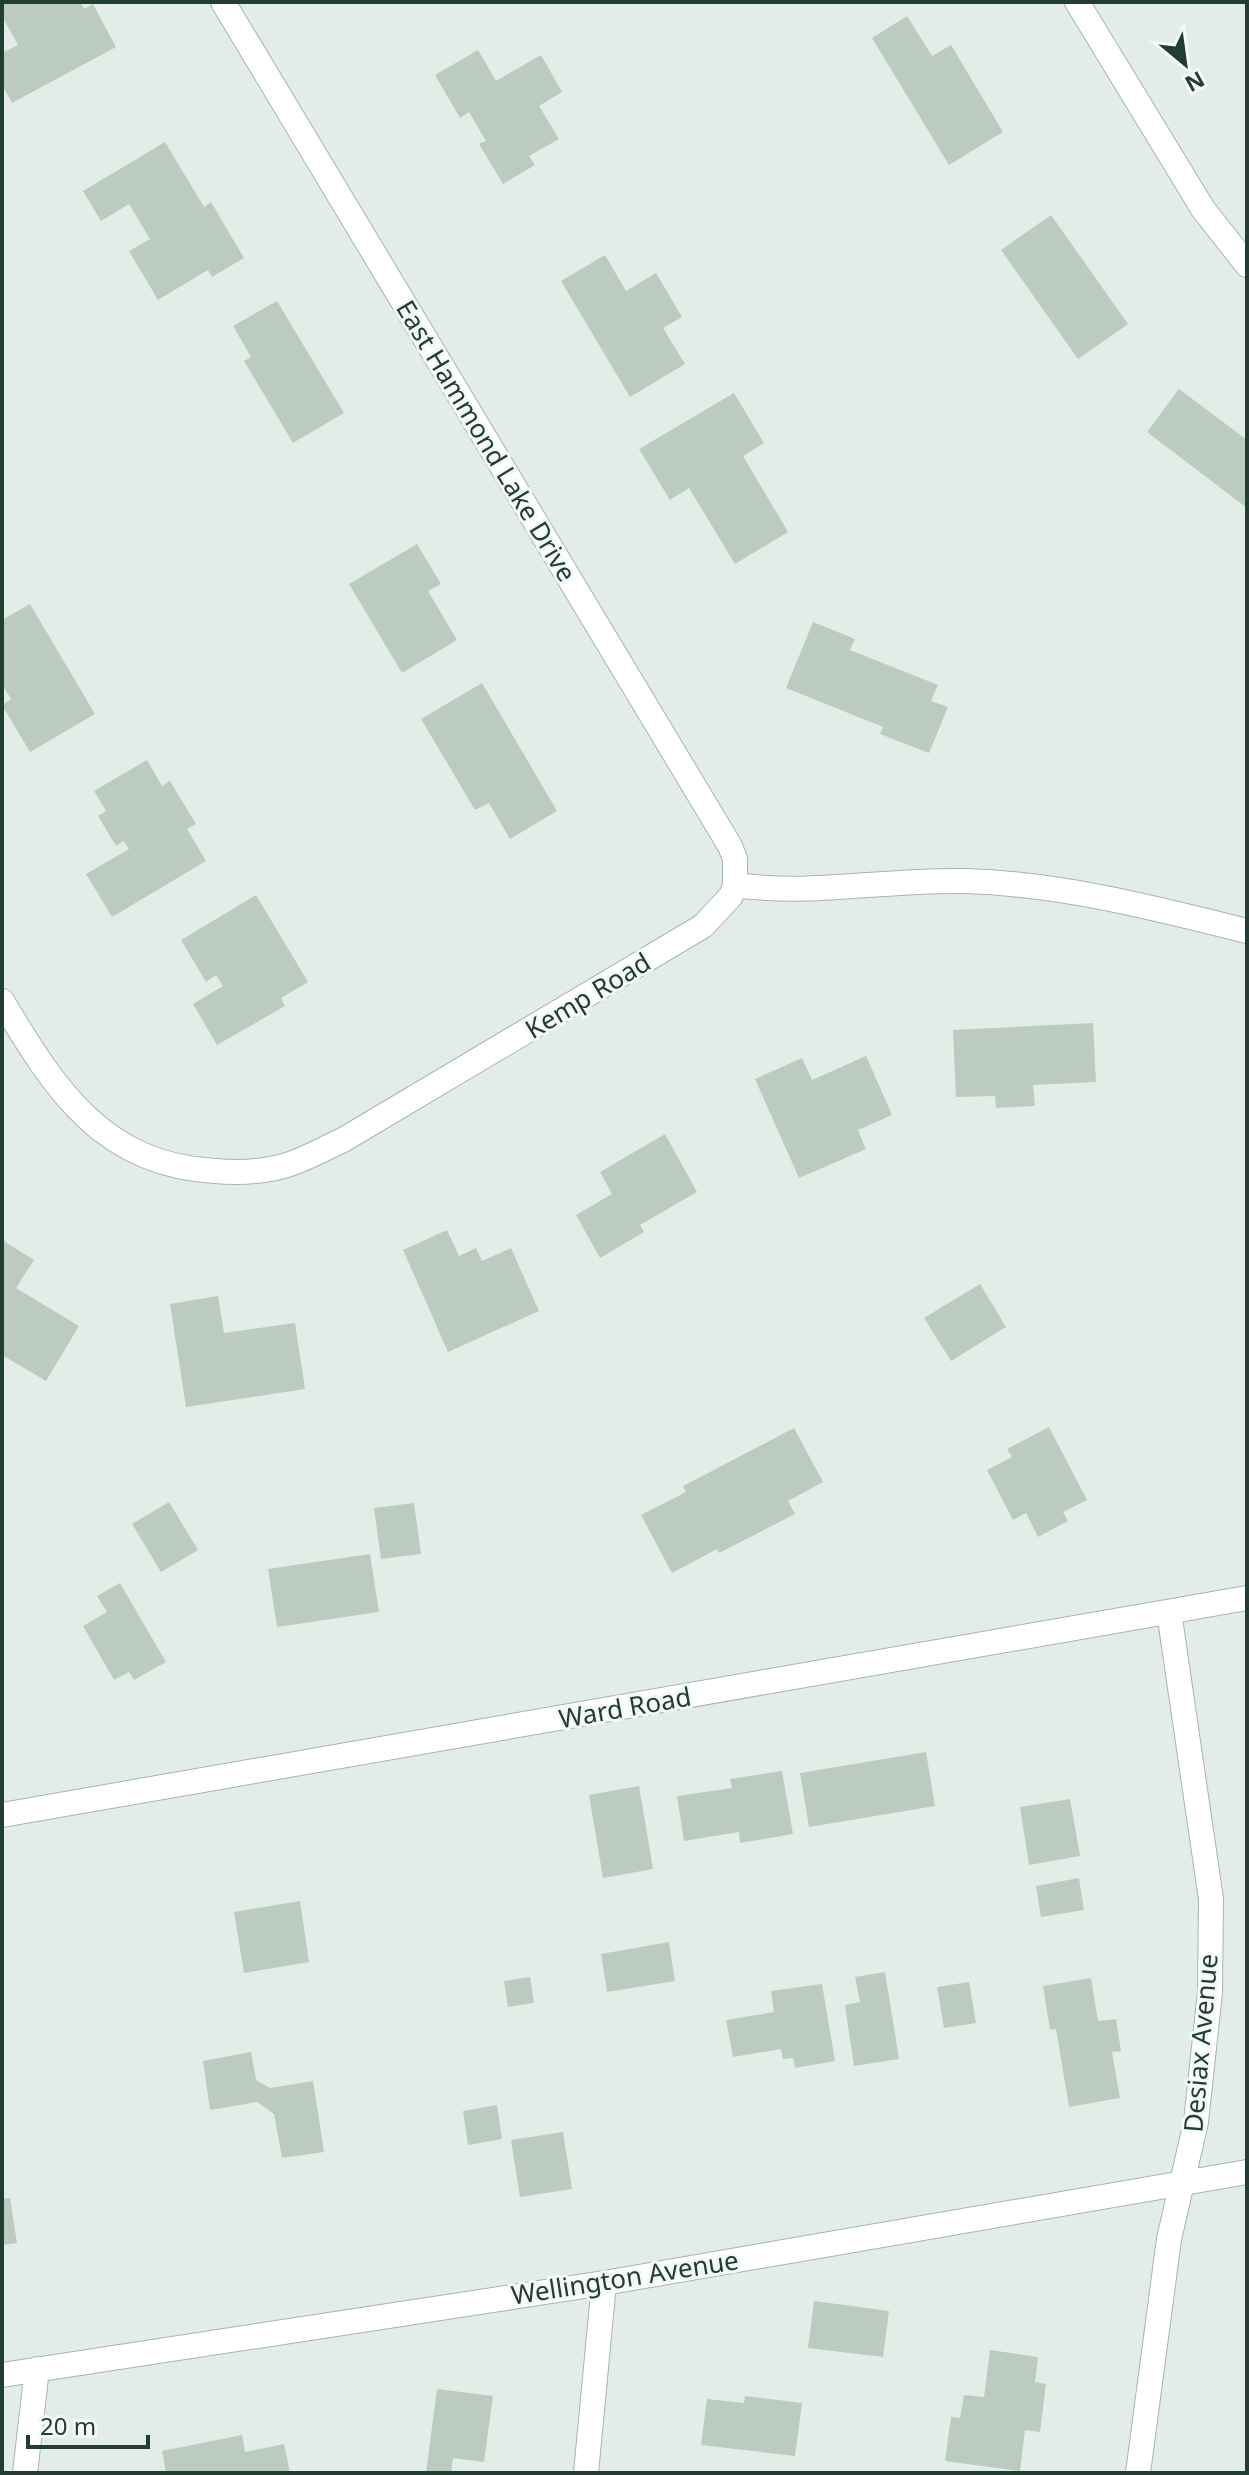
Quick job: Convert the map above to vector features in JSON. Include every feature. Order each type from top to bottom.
[{"type":"street","name":"East Hammond Lake Drive","points":[[223,2],[730,846],[735,859],[735,885]]},
{"type":"street","points":[[1077,2],[1203,209],[1247,265]]},
{"type":"street","points":[[735,885],[782,891],[964,881],[1041,886],[1102,896],[1247,931]]},
{"type":"street","name":"Kemp Road","points":[[2,1001],[68,1102],[100,1131],[142,1156],[192,1170],[244,1173],[287,1165],[356,1132],[691,934],[720,910],[735,885]]},
{"type":"street","name":"Ward Road","points":[[2,1815],[1247,1598]]},
{"type":"street","name":"Desiax Avenue","points":[[1138,2473],[1169,2239],[1196,2122],[1210,1992],[1211,1899],[1169,1612]]},
{"type":"street","name":"Wellington Avenue","points":[[2,2375],[604,2283],[1247,2172]]},
{"type":"street","points":[[586,2473],[604,2283]]},
{"type":"street","points":[[25,2473],[37,2369]]},
{"type":"building","points":[[2,2],[81,2],[84,9],[93,4],[116,47],[12,103],[2,85],[2,53],[18,45],[2,16]]},
{"type":"building","points":[[907,16],[932,56],[951,45],[1003,132],[949,165],[872,38]]},
{"type":"building","points":[[478,50],[496,81],[541,55],[562,92],[539,106],[559,139],[529,156],[535,165],[503,184],[479,144],[486,141],[469,112],[460,118],[435,75]]},
{"type":"building","points":[[165,142],[204,207],[211,202],[244,258],[212,277],[208,270],[158,300],[129,251],[150,239],[129,204],[101,221],[83,191]]},
{"type":"building","points":[[1051,215],[1128,324],[1078,359],[1001,250]]},
{"type":"building","points":[[605,255],[626,291],[656,273],[682,317],[663,328],[685,364],[630,397],[561,281]]},
{"type":"building","points":[[277,301],[344,413],[293,443],[244,361],[251,357],[233,326]]},
{"type":"building","points":[[1179,389],[1247,440],[1247,508],[1147,432]]},
{"type":"building","points":[[734,393],[764,443],[743,456],[788,532],[735,564],[689,488],[670,500],[639,449]]},
{"type":"building","points":[[417,544],[441,584],[428,591],[457,640],[402,673],[349,584]]},
{"type":"building","points":[[30,604],[95,714],[30,752],[2,705],[11,699],[2,684],[2,620]]},
{"type":"building","points":[[813,622],[855,639],[850,650],[938,685],[931,701],[948,707],[929,753],[880,734],[883,727],[786,688]]},
{"type":"building","points":[[482,683],[557,811],[510,839],[489,803],[475,810],[421,719]]},
{"type":"building","points":[[147,760],[162,786],[170,781],[196,824],[187,829],[206,861],[112,917],[86,874],[129,849],[124,841],[116,846],[98,816],[106,811],[94,791]]},
{"type":"building","points":[[256,895],[308,982],[281,998],[285,1006],[217,1045],[193,1004],[223,986],[216,975],[206,982],[181,940]]},
{"type":"building","points":[[1093,1023],[1096,1082],[1033,1085],[1035,1106],[996,1108],[995,1096],[956,1097],[953,1030]]},
{"type":"building","points":[[866,1056],[892,1115],[858,1130],[866,1149],[799,1178],[755,1079],[802,1058],[812,1080]]},
{"type":"building","points":[[665,1134],[697,1192],[640,1225],[644,1232],[600,1258],[576,1215],[612,1194],[600,1172]]},
{"type":"building","points":[[447,1230],[459,1256],[476,1248],[482,1261],[511,1248],[539,1311],[448,1352],[403,1250]]},
{"type":"building","points":[[2,1240],[34,1260],[16,1288],[79,1326],[46,1381],[2,1355]]},
{"type":"building","points":[[980,1284],[1006,1327],[951,1361],[924,1318]]},
{"type":"building","points":[[218,1296],[224,1333],[295,1323],[305,1389],[186,1407],[170,1304]]},
{"type":"building","points":[[1049,1427],[1087,1500],[1063,1512],[1068,1521],[1038,1537],[1026,1513],[1013,1520],[987,1470],[1012,1457],[1007,1449]]},
{"type":"building","points":[[794,1428],[823,1482],[788,1501],[795,1514],[672,1573],[641,1515],[686,1492],[683,1486]]},
{"type":"building","points":[[169,1502],[198,1550],[161,1572],[132,1524]]},
{"type":"building","points":[[414,1503],[421,1554],[381,1559],[374,1508]]},
{"type":"building","points":[[370,1554],[379,1612],[277,1627],[268,1569]]},
{"type":"building","points":[[120,1583],[166,1662],[134,1680],[129,1672],[114,1680],[83,1626],[107,1612],[97,1596]]},
{"type":"building","points":[[926,1752],[935,1806],[809,1827],[800,1773]]},
{"type":"building","points":[[782,1771],[793,1834],[740,1843],[739,1832],[684,1841],[677,1796],[732,1788],[730,1779]]},
{"type":"building","points":[[639,1786],[653,1869],[603,1878],[589,1795]]},
{"type":"building","points":[[1070,1799],[1080,1856],[1029,1865],[1020,1807]]},
{"type":"building","points":[[1079,1878],[1084,1910],[1041,1917],[1036,1886]]},
{"type":"building","points":[[300,1901],[309,1962],[244,1973],[234,1912]]},
{"type":"building","points":[[669,1942],[675,1981],[607,1992],[601,1954]]},
{"type":"building","points":[[885,1972],[899,2059],[854,2066],[845,2005],[860,2002],[855,1977]]},
{"type":"building","points":[[530,1977],[534,2003],[508,2007],[504,1981]]},
{"type":"building","points":[[1091,1978],[1098,2021],[1116,2019],[1121,2051],[1112,2052],[1120,2098],[1069,2107],[1056,2029],[1050,2030],[1043,1986]]},
{"type":"building","points":[[969,1982],[976,2023],[944,2028],[937,1987]]},
{"type":"building","points":[[822,1984],[835,2061],[795,2068],[793,2058],[783,2059],[781,2049],[733,2057],[726,2020],[774,2012],[771,1991]]},
{"type":"building","points":[[251,2052],[256,2080],[270,2088],[313,2081],[324,2152],[282,2158],[274,2114],[257,2102],[210,2110],[203,2061]]},
{"type":"building","points":[[497,2105],[502,2139],[468,2145],[463,2111]]},
{"type":"building","points":[[563,2132],[572,2189],[520,2197],[511,2140]]},
{"type":"building","points":[[10,2198],[17,2243],[2,2245],[2,2199]]},
{"type":"building","points":[[814,2301],[889,2311],[883,2357],[808,2348]]},
{"type":"building","points":[[990,2350],[1038,2357],[1035,2382],[1046,2384],[1040,2432],[1025,2430],[1020,2471],[945,2461],[951,2417],[960,2418],[964,2395],[984,2397]]},
{"type":"building","points":[[437,2389],[493,2396],[484,2462],[453,2458],[451,2473],[426,2473]]},
{"type":"building","points":[[745,2396],[802,2403],[795,2456],[701,2445],[707,2399],[744,2403]]},
{"type":"building","points":[[242,2435],[245,2452],[284,2444],[290,2473],[166,2473],[162,2451]]}]
